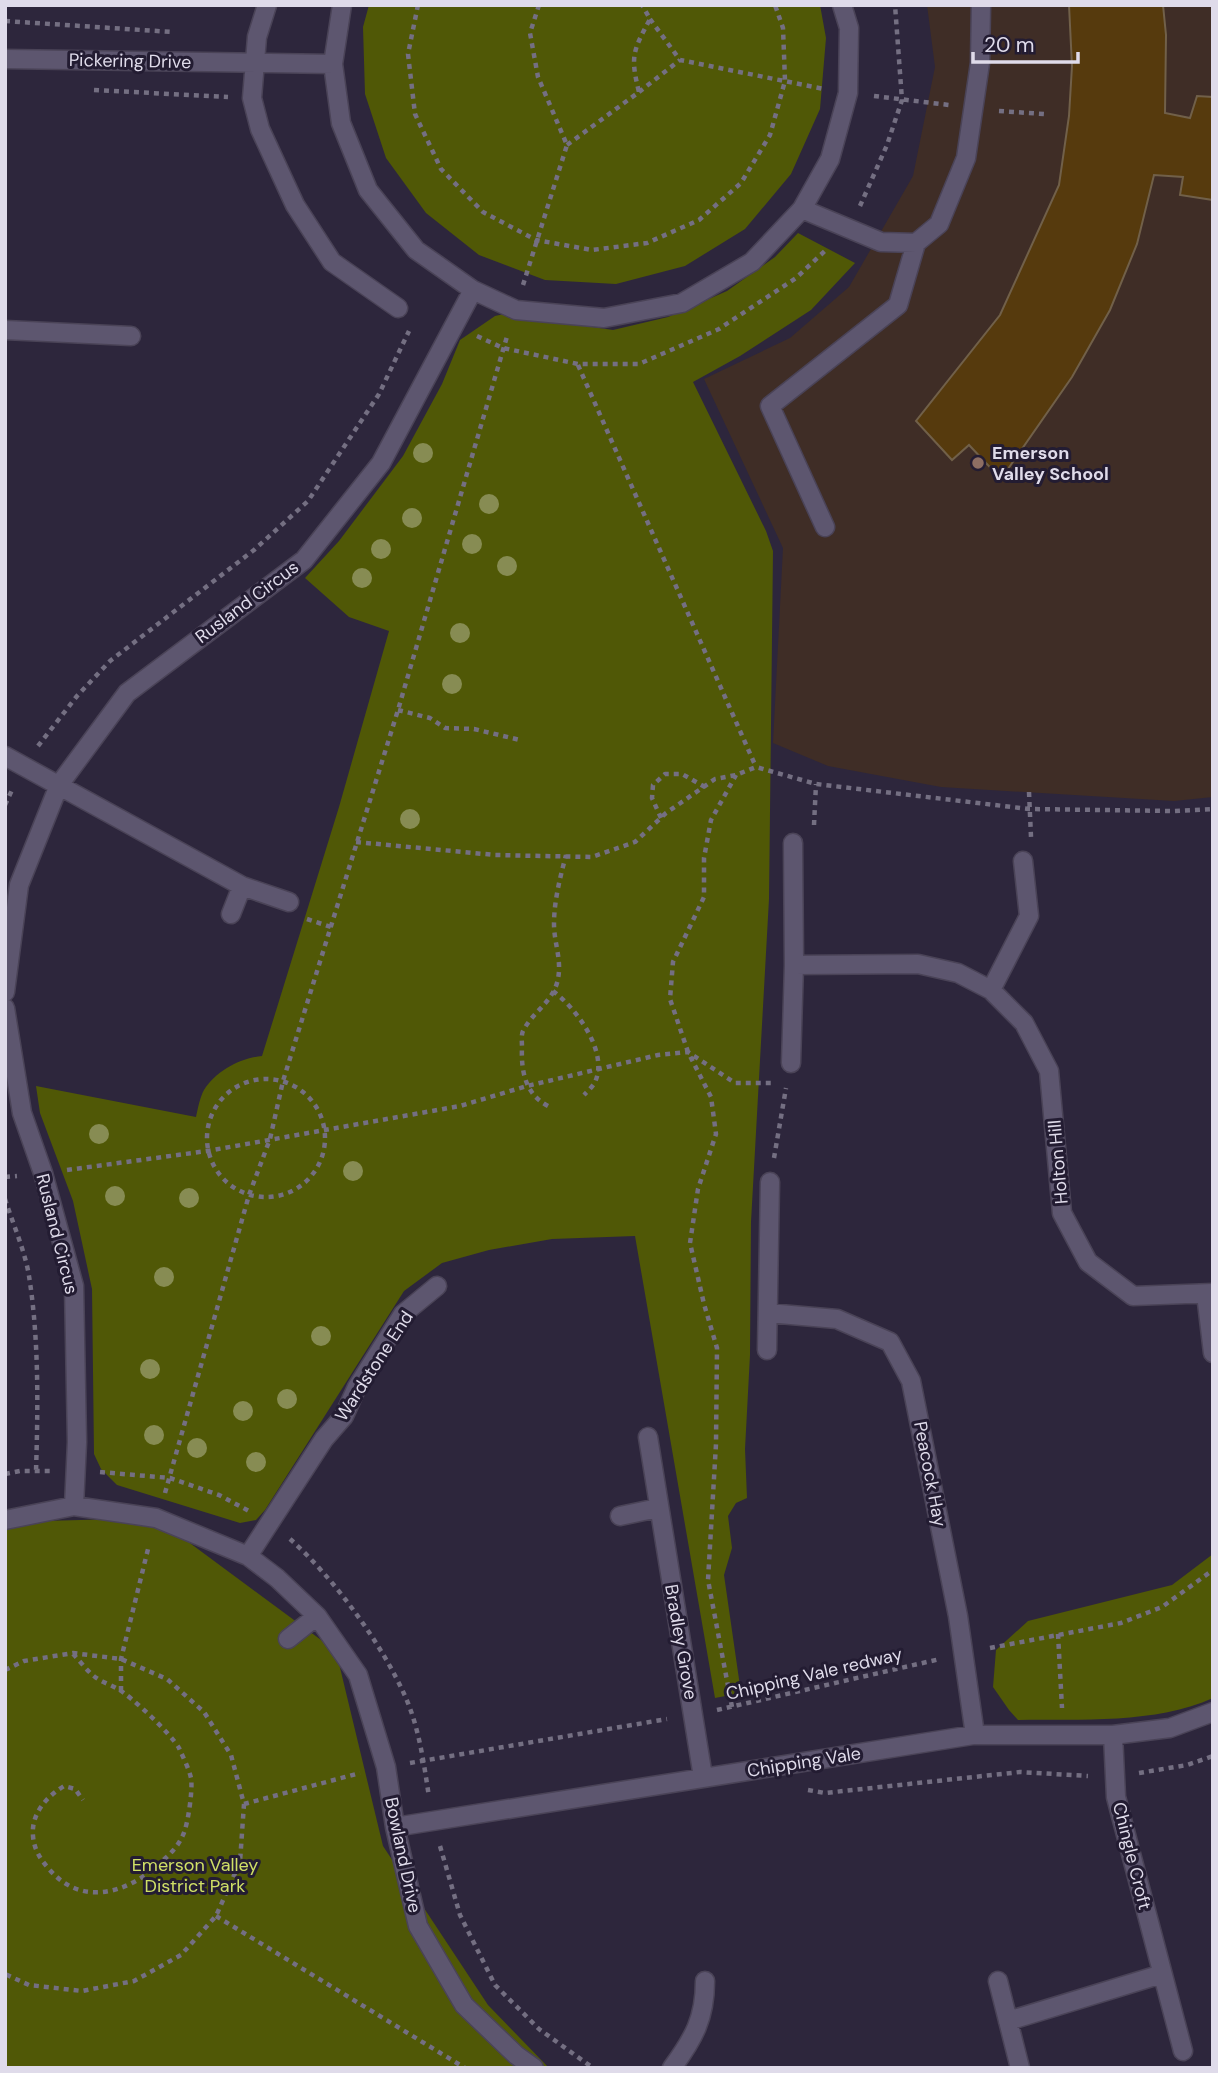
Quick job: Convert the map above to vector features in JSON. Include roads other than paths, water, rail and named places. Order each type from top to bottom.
[{"type":"street","points":[[267,5],[257,37],[252,98],[260,129],[295,205],[332,262],[398,308]]},
{"type":"street","points":[[342,5],[333,64],[341,123],[368,190],[416,250],[473,290],[516,310],[604,318],[682,303],[752,262],[803,209],[830,159],[848,93],[849,28],[842,5]]},
{"type":"street","points":[[825,527],[770,406],[898,305],[916,243],[939,224],[966,158],[980,63],[981,5]]},
{"type":"street","name":"Pickering Drive","points":[[5,59],[333,64]]},
{"type":"street","points":[[803,209],[881,242],[916,243]]},
{"type":"street","name":"Rusland Circus","points":[[5,992],[19,885],[59,785],[127,693],[304,560],[381,463],[473,290]]},
{"type":"street","points":[[5,330],[131,336]]},
{"type":"street","points":[[5,756],[242,886],[289,902]]},
{"type":"street","points":[[791,1063],[794,965],[793,843]]},
{"type":"street","points":[[991,990],[1029,916],[1023,861]]},
{"type":"street","points":[[231,914],[242,886]]},
{"type":"street","name":"Holton Hill","points":[[794,965],[918,964],[958,973],[991,990],[1024,1023],[1049,1070],[1062,1213],[1088,1262],[1133,1296],[1209,1294],[1213,1353]]},
{"type":"street","name":"Rusland Circus","points":[[5,1008],[13,1115],[43,1173],[74,1286],[77,1442],[74,1506]]},
{"type":"street","points":[[767,1350],[770,1182]]},
{"type":"street","name":"Wardstone End","points":[[248,1556],[324,1439],[344,1416],[357,1387],[403,1314],[437,1286]]},
{"type":"street","name":"Peacock Hay","points":[[768,1313],[837,1320],[890,1342],[911,1381],[964,1654],[975,1735]]},
{"type":"street","name":"Bradley Grove","points":[[648,1437],[703,1777]]},
{"type":"street","name":"Bowland Drive","points":[[5,1520],[74,1506],[156,1518],[248,1556],[277,1578],[317,1616],[358,1675],[386,1767],[395,1827],[418,1926],[464,2005],[516,2055],[534,2068]]},
{"type":"street","points":[[620,1516],[658,1508]]},
{"type":"street","points":[[288,1639],[317,1616]]},
{"type":"street","name":"Chipping Vale","points":[[395,1827],[975,1735],[1113,1735],[1170,1728],[1213,1712]]},
{"type":"street","name":"Chingle Croft","points":[[1113,1735],[1116,1797],[1183,2051]]},
{"type":"street","points":[[1008,2021],[1162,1974]]},
{"type":"street","points":[[673,2068],[689,2045],[705,2007],[705,1981]]},
{"type":"street","points":[[998,1981],[1020,2068]]},
{"type":"place","name":"Emerson Valley School","points":[[978,463]]},
{"type":"park label","name":"Emerson Valley District Park","points":[[195,1875]]}]
